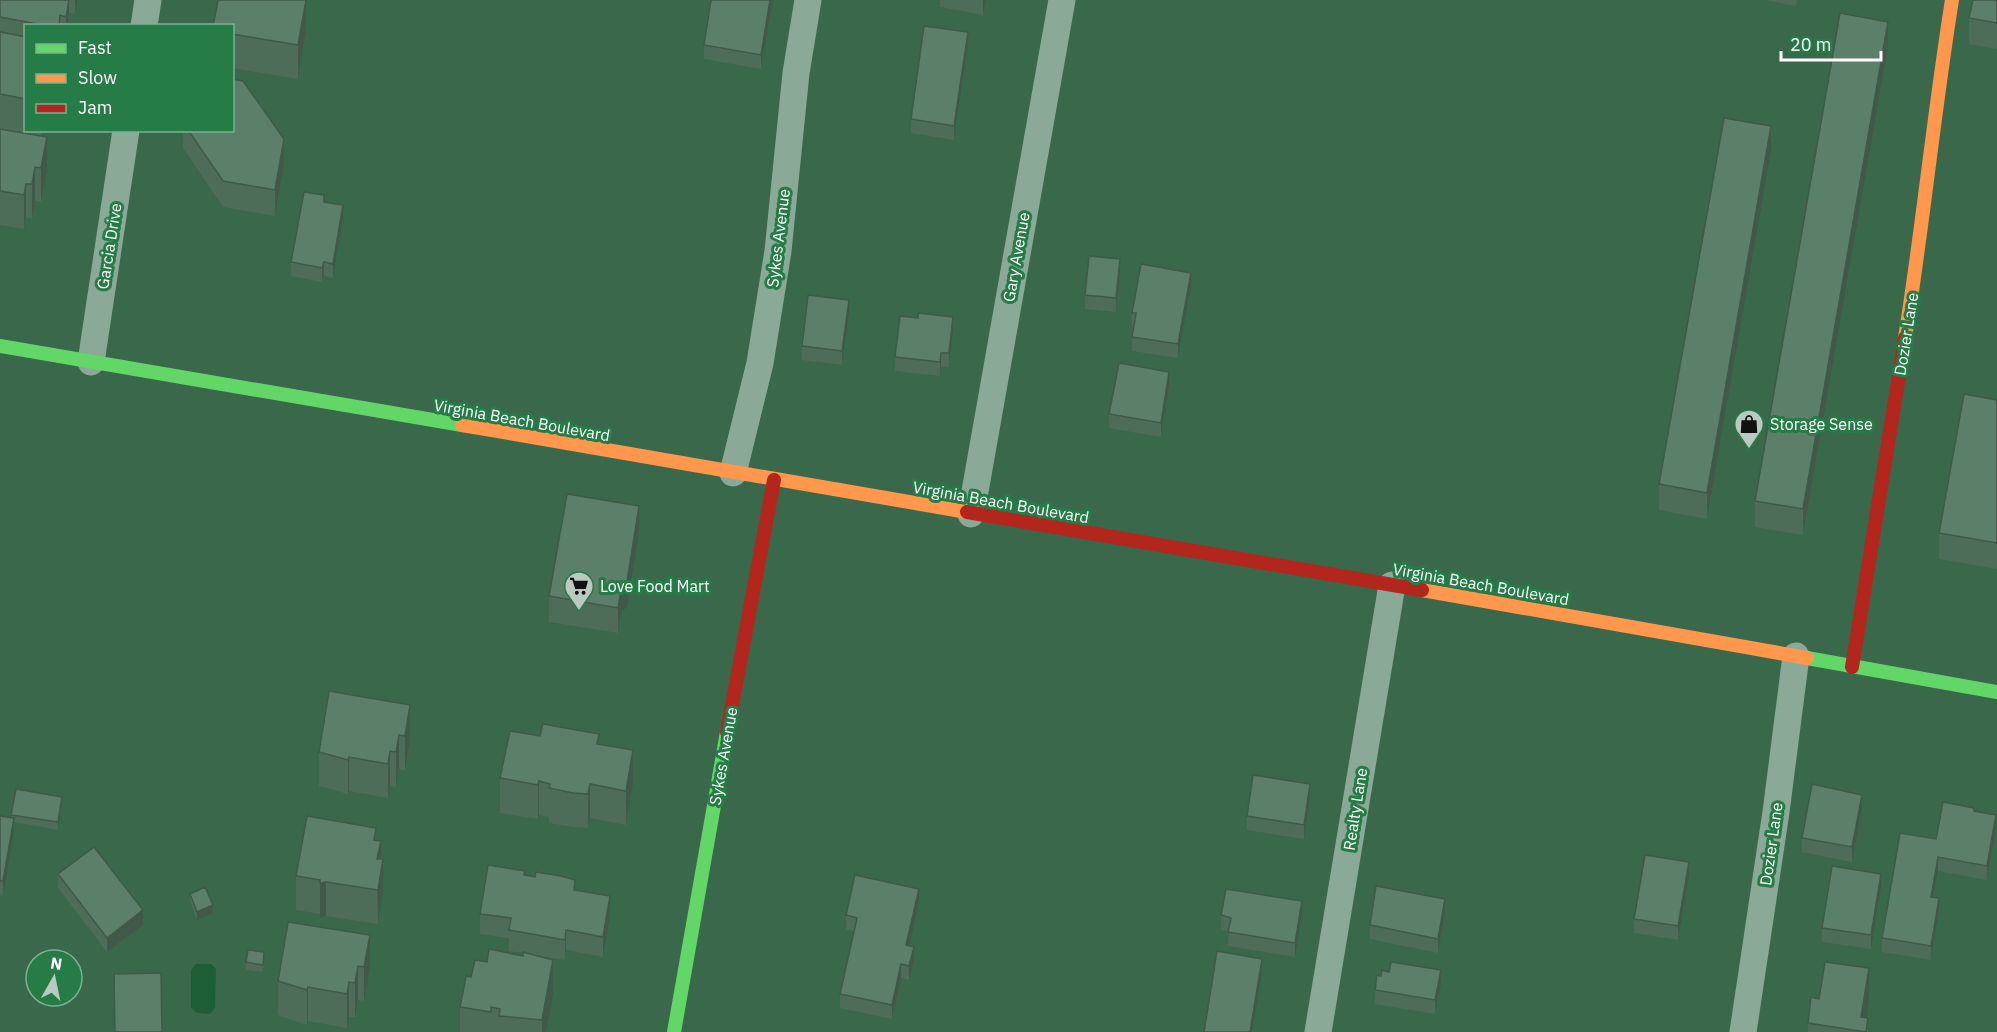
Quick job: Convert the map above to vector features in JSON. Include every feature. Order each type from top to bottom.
[{"type":"main road","name":"Dozier Lane","points":[[1852,667],[1918,257],[1941,68],[1952,0]]},
{"type":"main road","name":"Virginia Beach Boulevard","points":[[0,346],[1392,585],[1997,692]]},
{"type":"main road","name":"Sykes Avenue","points":[[674,1032],[701,871],[774,480]]},
{"type":"street","points":[[144,24],[148,0]]},
{"type":"street","name":"Sykes Avenue","points":[[733,473],[759,363],[778,251],[796,73],[808,0]]},
{"type":"street","name":"Gary Avenue","points":[[970,514],[1062,0]]},
{"type":"street","name":"Garcia Drive","points":[[91,362],[126,132]]},
{"type":"street","name":"Realty Lane","points":[[1318,1032],[1392,585]]},
{"type":"street","name":"Dozier Lane","points":[[1743,1032],[1776,812],[1796,656]]},
{"type":"shaded area","points":[[196,964],[211,964],[216,969],[215,1008],[210,1014],[197,1013],[191,1008],[191,970]]},
{"type":"building","points":[[0,0],[69,0],[66,17],[60,15],[59,24],[37,24],[0,17]]},
{"type":"building","points":[[218,0],[306,0],[298,45],[234,34],[234,24],[213,24]]},
{"type":"building","points":[[711,0],[770,0],[761,55],[704,45]]},
{"type":"building","points":[[1973,0],[1997,0],[1997,23],[1969,18]]},
{"type":"building","points":[[1840,13],[1888,22],[1803,509],[1755,501]]},
{"type":"building","points":[[924,26],[968,32],[954,126],[911,119]]},
{"type":"building","points":[[0,32],[24,37],[24,99],[0,94]]},
{"type":"building","points":[[234,79],[243,81],[284,139],[275,190],[223,181],[189,132],[234,132]]},
{"type":"building","points":[[1724,118],[1771,126],[1707,493],[1659,484]]},
{"type":"building","points":[[0,129],[47,137],[41,168],[35,167],[32,184],[26,184],[24,195],[0,191]]},
{"type":"building","points":[[304,192],[324,195],[324,202],[343,205],[333,264],[324,262],[322,268],[291,262]]},
{"type":"building","points":[[1089,256],[1120,259],[1116,298],[1085,295]]},
{"type":"building","points":[[1141,264],[1191,273],[1178,344],[1132,337],[1136,313],[1132,313]]},
{"type":"building","points":[[808,295],[849,300],[842,351],[802,346]]},
{"type":"building","points":[[918,313],[953,317],[949,353],[941,353],[940,362],[895,357],[900,316],[918,318]]},
{"type":"building","points":[[1119,363],[1169,372],[1161,423],[1109,414]]},
{"type":"building","points":[[1964,394],[1997,400],[1997,543],[1939,533]]},
{"type":"building","points":[[567,494],[639,506],[627,582],[622,584],[618,608],[549,596]]},
{"type":"building","points":[[329,691],[410,705],[405,736],[399,735],[396,752],[390,751],[388,764],[349,757],[348,760],[319,752]]},
{"type":"building","points":[[543,724],[599,734],[597,744],[633,750],[626,791],[590,784],[588,794],[573,793],[549,788],[550,784],[539,781],[538,785],[500,778],[510,731],[540,736]]},
{"type":"building","points":[[1253,775],[1310,784],[1304,825],[1247,816]]},
{"type":"building","points":[[1812,784],[1862,795],[1852,847],[1802,838]]},
{"type":"building","points":[[16,789],[62,797],[58,822],[11,815]]},
{"type":"building","points":[[1943,802],[1996,815],[1987,866],[1938,857],[1931,897],[1939,898],[1931,946],[1882,938],[1900,833],[1936,839]]},
{"type":"building","points":[[0,816],[14,818],[3,881],[0,881]]},
{"type":"building","points":[[307,816],[376,828],[374,840],[381,841],[377,859],[383,859],[378,890],[320,883],[320,880],[296,876]]},
{"type":"building","points":[[94,847],[143,910],[107,938],[58,874]]},
{"type":"building","points":[[1645,855],[1689,862],[1678,926],[1634,919]]},
{"type":"building","points":[[488,865],[525,871],[524,875],[535,877],[536,872],[561,876],[575,880],[574,890],[610,896],[603,937],[566,930],[565,940],[509,930],[511,918],[480,914]]},
{"type":"building","points":[[1832,866],[1881,874],[1871,935],[1822,928]]},
{"type":"building","points":[[855,875],[919,889],[906,945],[914,947],[909,966],[901,964],[892,1005],[840,994],[857,918],[846,915]]},
{"type":"building","points":[[1376,886],[1445,899],[1438,939],[1370,925]]},
{"type":"building","points":[[205,887],[213,905],[197,912],[190,894]]},
{"type":"building","points":[[1226,889],[1302,901],[1295,943],[1228,932],[1231,918],[1221,915]]},
{"type":"building","points":[[288,922],[370,935],[364,967],[358,966],[355,983],[349,982],[347,994],[308,987],[307,990],[278,981]]},
{"type":"building","points":[[489,949],[523,956],[523,952],[553,960],[542,1020],[499,1016],[500,1009],[491,1007],[491,1012],[460,1007],[466,976],[471,977],[475,960],[487,962]]},
{"type":"building","points":[[248,950],[264,952],[263,965],[246,962]]},
{"type":"building","points":[[1217,951],[1262,959],[1250,1032],[1204,1032]]},
{"type":"building","points":[[1391,962],[1441,970],[1435,1000],[1375,990],[1377,975],[1381,976],[1382,970],[1389,972]]},
{"type":"building","points":[[1825,962],[1869,968],[1861,1017],[1868,1018],[1866,1032],[1808,1023],[1811,997],[1819,999]]},
{"type":"building","points":[[161,973],[162,1032],[115,1032],[114,974]]},
{"type":"traffic: fast","points":[[0,346],[462,425]]},
{"type":"traffic: fast","points":[[1807,658],[1997,692]]},
{"type":"traffic: fast","points":[[674,1032],[727,732]]},
{"type":"traffic: slow","points":[[1905,338],[1952,0]]},
{"type":"traffic: slow","points":[[462,425],[967,512]]},
{"type":"traffic: slow","points":[[1422,590],[1807,658]]},
{"type":"traffic: jam","points":[[1852,667],[1905,338]]},
{"type":"traffic: jam","points":[[727,732],[774,480]]},
{"type":"traffic: jam","points":[[967,512],[1422,590]]},
{"type":"place","name":"Storage Sense","points":[[1749,450]]},
{"type":"place","name":"Love Food Mart","points":[[579,612]]}]
